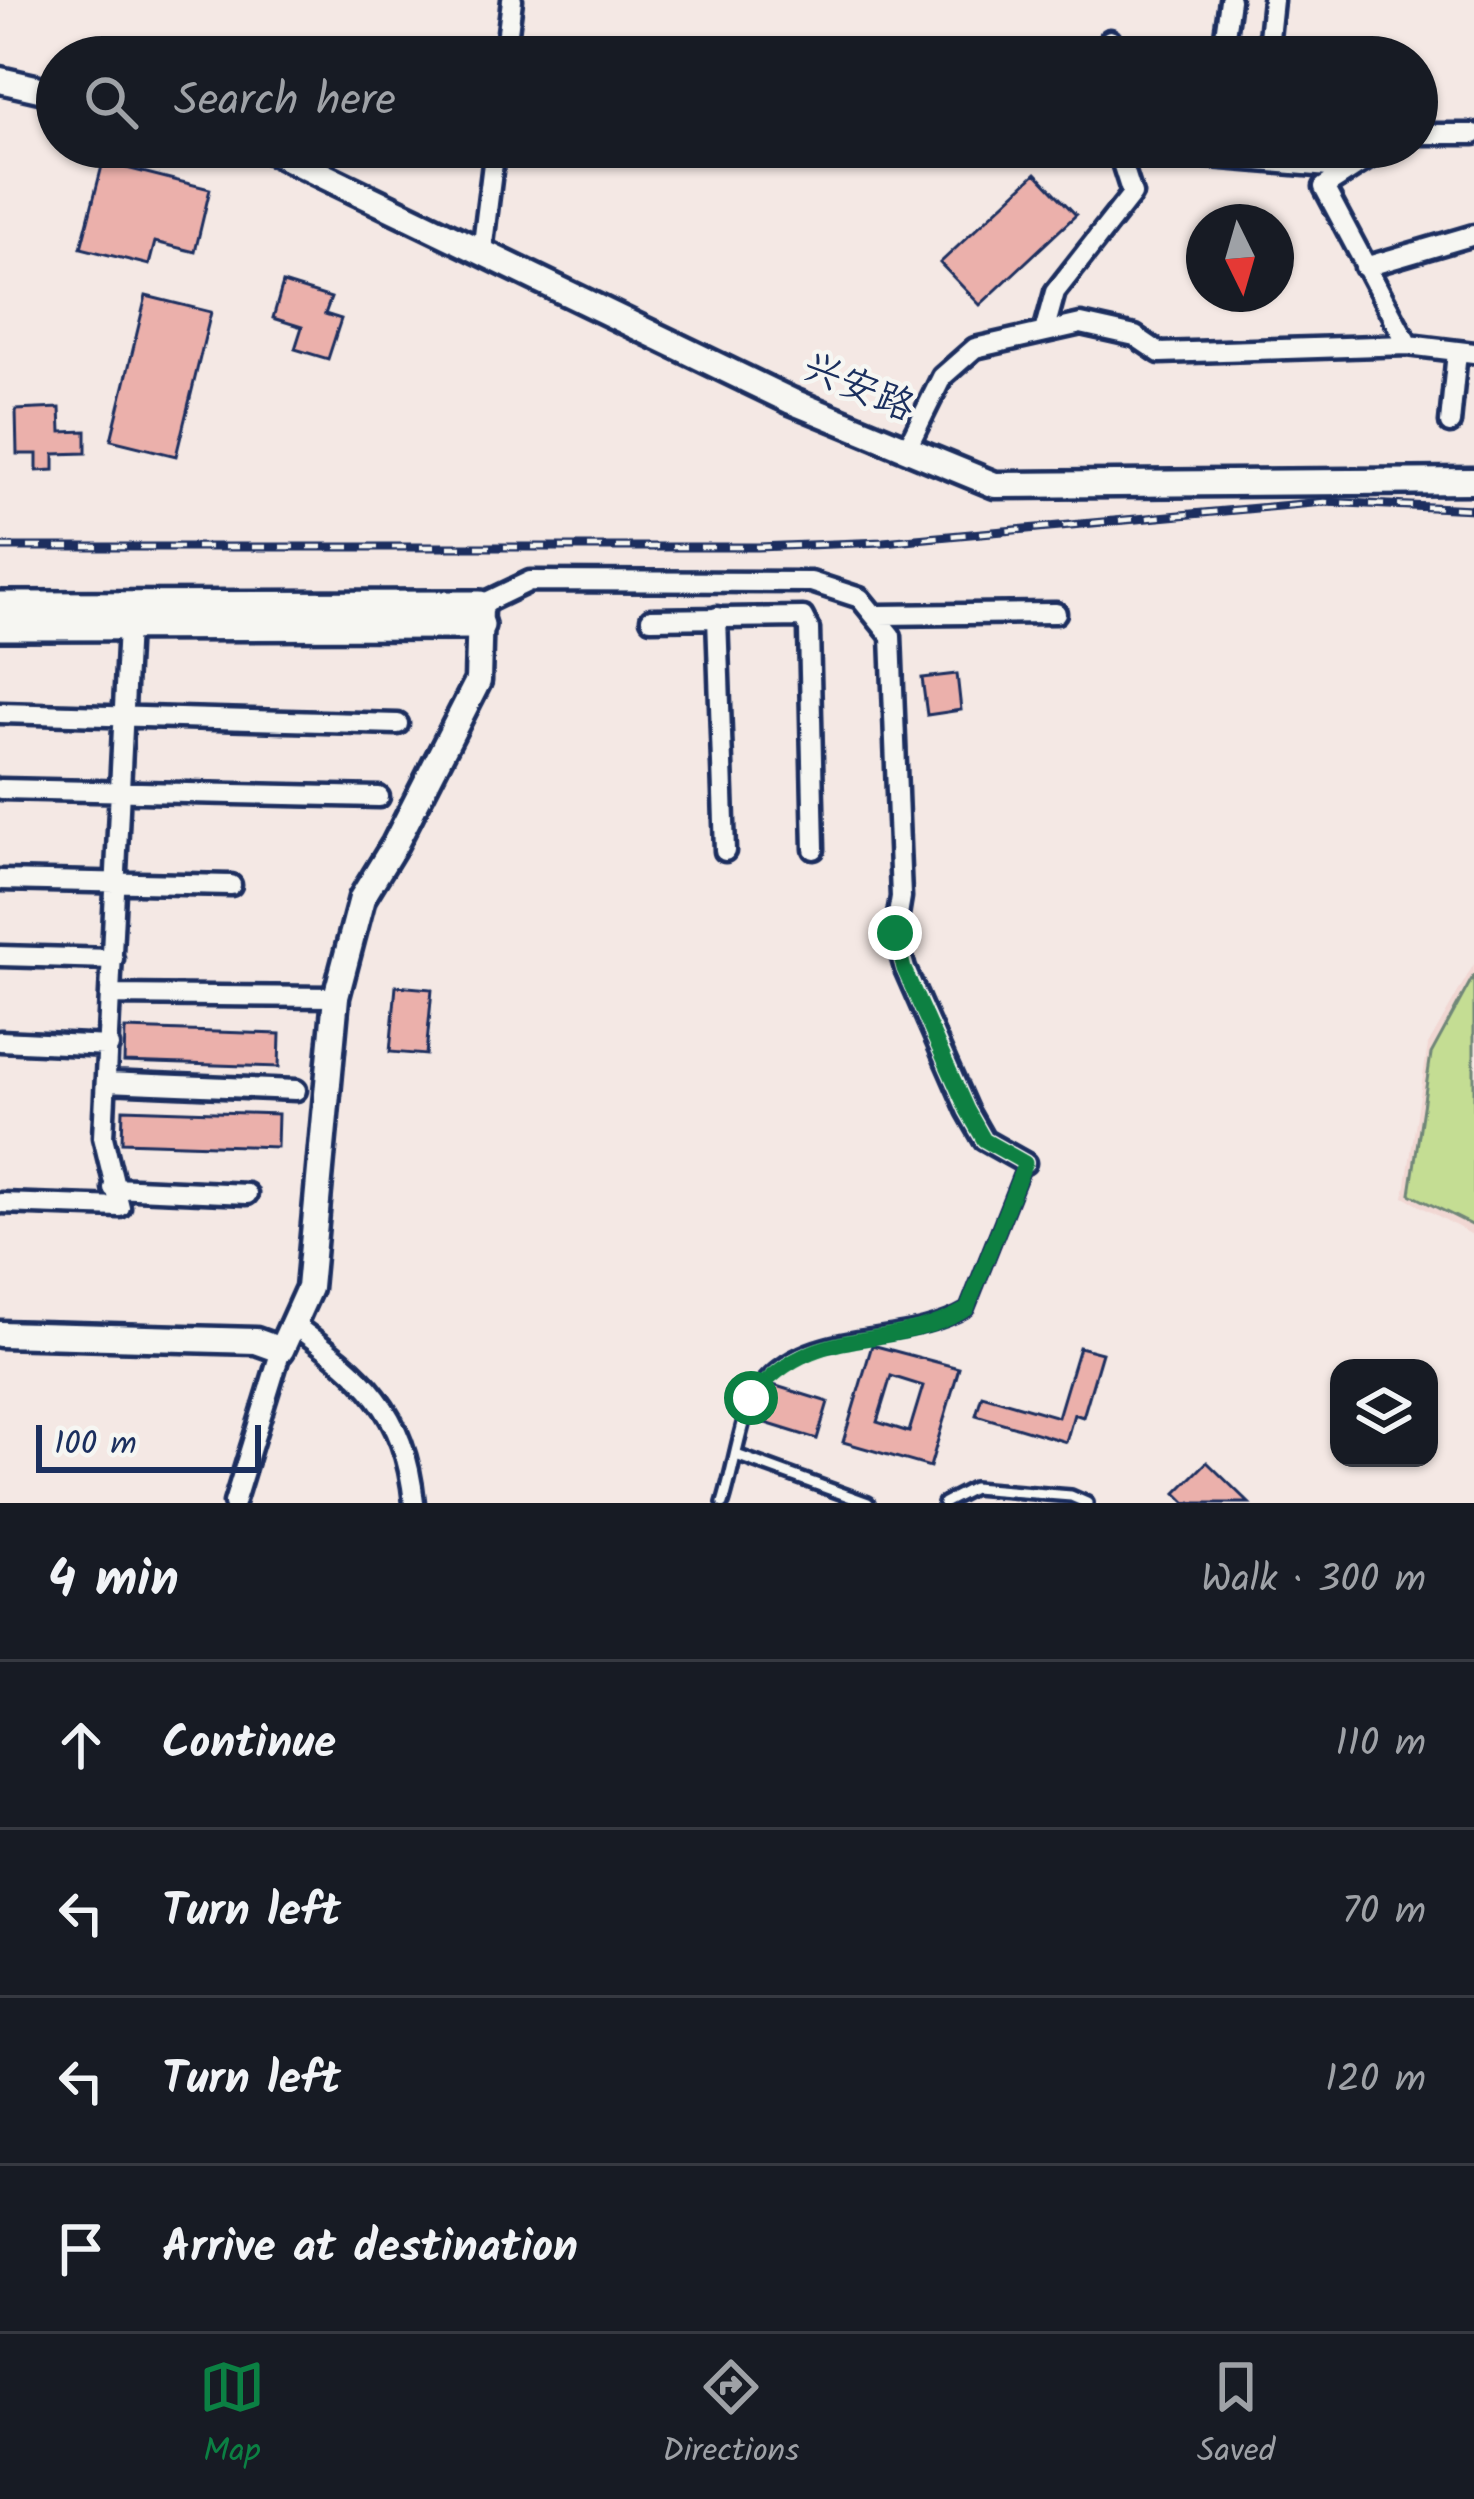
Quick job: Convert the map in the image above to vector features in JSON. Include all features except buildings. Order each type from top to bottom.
[{"type":"main road","points":[[0,606],[480,615]]},
{"type":"main road","points":[[0,626],[480,615]]},
{"type":"street","points":[[508,36],[512,0]]},
{"type":"street","points":[[1225,36],[1230,0]]},
{"type":"street","points":[[1269,36],[1273,0]]},
{"type":"street","points":[[0,80],[36,88]]},
{"type":"street","points":[[1438,134],[1474,134]]},
{"type":"street","name":"兴安路","points":[[308,168],[791,400],[995,485],[1474,481]]},
{"type":"street","points":[[482,252],[492,168]]},
{"type":"street","points":[[1044,332],[1055,292],[1132,194],[1123,168]]},
{"type":"street","points":[[1353,168],[1324,187],[1408,344]]},
{"type":"street","points":[[1365,267],[1474,235]]},
{"type":"street","points":[[907,448],[956,360],[986,344],[1081,324],[1135,336],[1160,353],[1408,344],[1465,352],[1450,423]]},
{"type":"street","points":[[234,1503],[281,1350],[309,1288],[336,997],[362,898],[395,844],[478,681],[480,615],[530,581],[824,584],[848,591],[879,615],[895,647],[894,772],[901,897],[895,933],[904,969],[984,1140],[1025,1163]]},
{"type":"street","points":[[724,582],[725,851]]},
{"type":"street","points":[[879,615],[1056,613]]},
{"type":"street","points":[[651,620],[803,616],[809,629],[814,849]]},
{"type":"street","points":[[1,1203],[120,1207],[103,1137],[128,626]]},
{"type":"street","points":[[0,713],[398,724]]},
{"type":"street","points":[[0,789],[379,796]]},
{"type":"street","points":[[0,880],[231,885]]},
{"type":"street","points":[[0,956],[113,958]]},
{"type":"street","points":[[112,995],[336,997]]},
{"type":"street","points":[[0,1041],[109,1046]]},
{"type":"street","points":[[106,1082],[296,1090]]},
{"type":"street","points":[[113,1188],[247,1194]]},
{"type":"street","points":[[293,1324],[362,1375],[396,1425],[410,1465],[414,1503]]},
{"type":"street","points":[[0,1334],[256,1341],[281,1350]]},
{"type":"lane","points":[[722,1503],[739,1456],[751,1398],[789,1360],[838,1340],[929,1328],[967,1309],[1025,1163]]},
{"type":"lane","points":[[739,1456],[868,1503]]},
{"type":"lane","points":[[944,1503],[973,1488],[1071,1496],[1087,1503]]},
{"type":"shaded area","points":[[1474,964],[1474,1236],[1404,1197],[1428,1045]]},
{"type":"green space","points":[[1474,975],[1474,1226],[1410,1194],[1431,1054]]},
{"type":"railway","points":[[0,547],[758,547],[883,542],[1324,502],[1474,509]]},
{"type":"route","points":[[751,1398],[789,1360],[821,1344],[913,1332],[967,1309],[1025,1163],[984,1140],[967,1110],[904,969],[895,933]]}]
